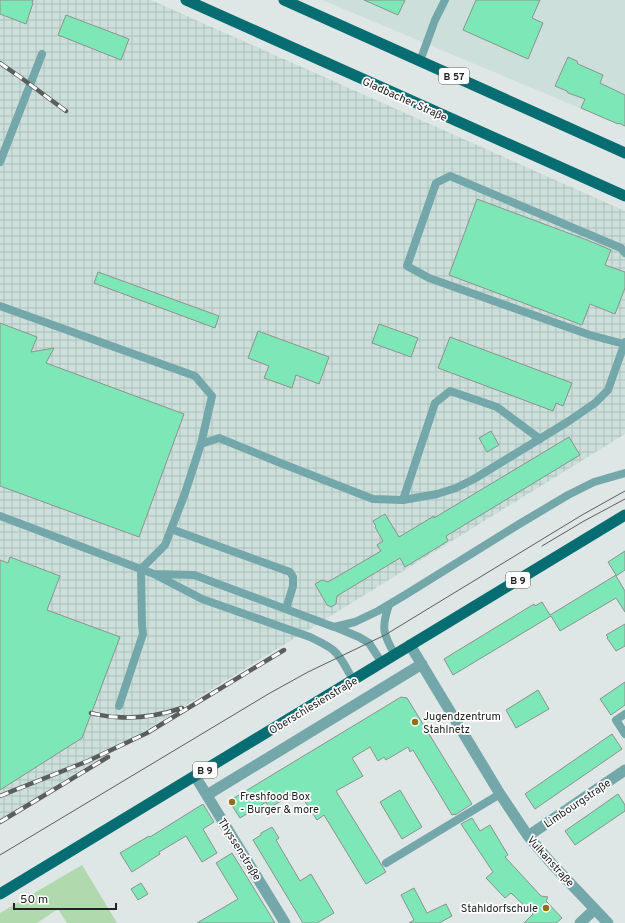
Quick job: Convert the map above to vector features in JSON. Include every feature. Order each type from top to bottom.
[{"type":"main road","name":"Gladbacher Straße","points":[[186,0],[625,196]]},
{"type":"main road","name":"B 57","points":[[286,1],[625,153]]},
{"type":"main road","name":"Oberschlesienstraße","points":[[0,894],[625,515]]},
{"type":"street","name":"Vulkanstraße","points":[[410,645],[500,794],[528,836],[552,864],[608,923]]},
{"type":"street","name":"Oberschlesienstraße","points":[[207,795],[422,664]]},
{"type":"street","name":"Limbourgstraße","points":[[528,836],[625,770]]},
{"type":"street","name":"Thyssenstraße","points":[[195,776],[285,923]]},
{"type":"street","points":[[580,923],[595,909]]},
{"type":"lane","points":[[420,61],[444,0]]},
{"type":"lane","points":[[0,162],[42,54]]},
{"type":"lane","points":[[201,444],[219,438],[373,499],[403,500],[437,494],[456,488],[474,479],[540,439],[595,403],[608,390],[625,343],[590,334],[436,280],[407,266],[436,183],[450,176],[621,248],[625,252]]},
{"type":"lane","points":[[0,306],[195,376],[212,396],[201,444],[184,496],[165,545],[141,569],[143,634],[119,706]]},
{"type":"lane","points":[[403,500],[435,403],[450,391],[497,407],[540,439]]},
{"type":"lane","points":[[334,627],[355,622],[389,605],[568,495],[594,482],[625,473]]},
{"type":"lane","points":[[0,516],[154,574],[202,599],[322,643],[334,650],[353,680]]},
{"type":"lane","points":[[171,529],[290,572],[293,577],[293,586],[286,609]]},
{"type":"lane","points":[[154,574],[194,575],[334,627],[359,637],[369,643],[382,663]]},
{"type":"lane","points":[[389,605],[385,615],[384,624],[387,640],[395,655]]},
{"type":"lane","points":[[625,714],[616,720],[625,734]]},
{"type":"lane","points":[[386,864],[500,794]]},
{"type":"shaded area","points":[[0,0],[151,0],[625,211],[625,434],[0,820]]},
{"type":"shaded area","points":[[322,0],[625,0],[625,127]]},
{"type":"green space","points":[[82,865],[117,923],[67,923],[58,909],[37,923],[0,923],[0,913]]},
{"type":"building","points":[[0,0],[33,0],[26,24],[0,14]]},
{"type":"building","points":[[364,0],[405,0],[398,15]]},
{"type":"building","points":[[476,0],[540,0],[532,18],[543,23],[528,59],[463,30]]},
{"type":"building","points":[[66,15],[129,39],[121,60],[58,35]]},
{"type":"building","points":[[568,57],[577,61],[578,64],[603,75],[600,83],[625,95],[625,126],[581,108],[585,99],[568,93],[567,91],[555,86]]},
{"type":"building","points":[[477,199],[611,250],[605,265],[625,272],[625,288],[615,314],[590,304],[582,325],[449,275]]},
{"type":"building","points":[[98,272],[219,316],[215,328],[94,283]]},
{"type":"building","points":[[0,323],[37,337],[31,352],[54,348],[46,363],[184,414],[139,537],[0,486]]},
{"type":"building","points":[[379,324],[418,338],[411,357],[372,343]]},
{"type":"building","points":[[258,331],[329,357],[319,384],[296,375],[292,388],[264,378],[269,366],[248,358]]},
{"type":"building","points":[[450,337],[572,383],[563,406],[556,403],[553,411],[438,368]]},
{"type":"building","points":[[491,431],[499,445],[487,452],[479,438]]},
{"type":"building","points":[[569,437],[580,455],[446,536],[448,541],[405,567],[400,558],[337,596],[336,604],[331,607],[327,605],[315,584],[322,580],[328,582],[381,551],[377,545],[383,541],[373,521],[385,514],[399,537],[434,516],[434,518]]},
{"type":"building","points":[[625,551],[625,570],[616,576],[625,591],[625,612],[616,598],[560,631],[551,616],[453,675],[444,659],[534,604],[535,606],[542,602],[550,615],[616,575],[608,562]]},
{"type":"building","points":[[10,557],[60,576],[47,610],[120,637],[82,738],[0,790],[0,560],[8,563]]},
{"type":"building","points":[[625,624],[625,646],[616,651],[606,635]]},
{"type":"building","points":[[625,682],[625,705],[611,715],[600,699]]},
{"type":"building","points":[[538,690],[549,709],[516,728],[506,710]]},
{"type":"building","points":[[401,697],[407,698],[472,804],[455,815],[452,815],[413,750],[410,752],[408,747],[386,760],[384,757],[378,761],[370,747],[352,758],[363,776],[336,791],[386,872],[366,884],[324,815],[317,820],[298,791],[269,808],[266,802],[240,818],[229,801]]},
{"type":"building","points":[[612,734],[622,749],[535,809],[525,794]]},
{"type":"building","points":[[400,790],[422,827],[402,839],[380,802]]},
{"type":"building","points":[[618,794],[625,805],[625,811],[575,845],[565,831]]},
{"type":"building","points":[[203,804],[214,822],[203,829],[217,853],[202,862],[186,836],[159,852],[160,854],[132,872],[120,853],[149,836],[150,837]]},
{"type":"building","points":[[472,818],[480,831],[490,825],[508,855],[505,857],[541,896],[548,897],[546,901],[562,918],[556,923],[524,923],[533,914],[511,893],[505,898],[486,878],[493,872],[461,824]]},
{"type":"building","points":[[272,827],[279,838],[276,840],[300,881],[311,874],[334,913],[317,923],[303,923],[253,840],[261,835],[261,833]]},
{"type":"building","points":[[232,853],[275,923],[197,923],[238,899],[216,863]]},
{"type":"building","points":[[141,883],[148,894],[138,900],[131,889]]},
{"type":"building","points":[[414,888],[427,913],[446,904],[452,916],[439,923],[409,923],[414,920],[401,895]]},
{"type":"tram line","points":[[0,855],[270,693],[308,672],[385,635],[582,515],[625,491]]},
{"type":"tram line","points":[[542,546],[625,499]]},
{"type":"railway","points":[[0,63],[66,111]]},
{"type":"railway","points":[[0,796],[88,761],[147,733],[284,650]]},
{"type":"railway","points":[[91,713],[110,717],[141,717],[166,713],[182,708]]},
{"type":"railway","points":[[0,822],[108,757]]},
{"type":"place","name":"Jugendzentrum Stahlnetz","points":[[415,722]]},
{"type":"place","name":"Freshfood Box - Burger & more","points":[[232,802]]},
{"type":"place","name":"Stahldorfschule","points":[[546,908]]}]
